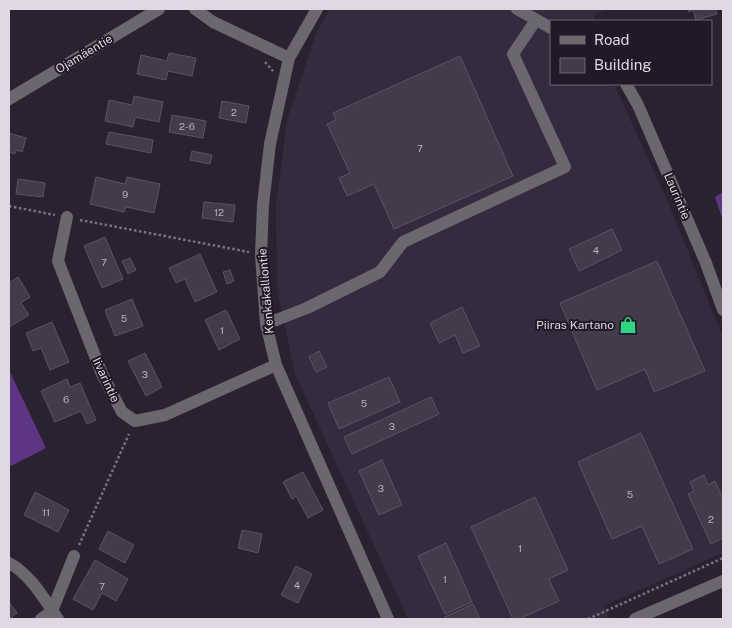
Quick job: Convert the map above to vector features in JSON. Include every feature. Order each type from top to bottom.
[{"type":"street","name":"Ojamäentie","points":[[9,99],[159,9]]},
{"type":"street","points":[[195,9],[213,22],[289,58]]},
{"type":"street","name":"Kenkäkalliontie","points":[[317,9],[289,58],[270,144],[263,204],[260,255],[266,324],[276,365],[388,619]]},
{"type":"street","points":[[517,9],[550,27]]},
{"type":"street","points":[[266,324],[307,308],[380,272],[403,242],[565,167],[513,54],[536,20]]},
{"type":"street","name":"Laurintie","points":[[627,85],[638,105],[706,263],[723,310]]},
{"type":"street","name":"Iivarintie","points":[[67,217],[58,261],[102,374],[122,412],[135,421]]},
{"type":"street","points":[[135,421],[166,415],[276,365]]},
{"type":"street","points":[[55,615],[74,556]]},
{"type":"street","points":[[9,564],[18,568],[55,615]]},
{"type":"street","points":[[635,619],[723,581]]},
{"type":"street","points":[[41,619],[55,615]]},
{"type":"path","points":[[9,206],[260,255]]},
{"type":"path","points":[[74,556],[135,421]]},
{"type":"path","points":[[588,619],[723,558]]},
{"type":"path","points":[[598,615],[600,619]]},
{"type":"shaded area","points":[[330,9],[606,9],[594,15],[595,20],[550,20],[550,85],[614,85],[667,200],[723,337],[723,553],[604,606],[610,619],[408,619],[295,374],[277,288],[276,206],[287,120],[317,31]]},
{"type":"shaded area","points":[[723,192],[723,221],[715,197]]},
{"type":"shaded area","points":[[9,370],[46,448],[11,466],[9,465]]},
{"type":"building","points":[[688,9],[716,9],[717,14],[696,20],[693,10],[689,12]]},
{"type":"building","points":[[169,53],[196,58],[192,76],[168,71],[166,80],[137,74],[141,55],[167,61]]},
{"type":"building","points":[[460,56],[513,176],[394,229],[374,184],[347,196],[339,178],[350,173],[327,124],[336,120],[333,113]]},
{"type":"building","points":[[134,96],[163,102],[159,122],[135,117],[133,127],[105,121],[109,100],[132,105]]},
{"type":"building","points":[[222,101],[249,106],[246,123],[219,118]]},
{"type":"building","points":[[172,115],[206,121],[203,138],[169,132]]},
{"type":"building","points":[[109,132],[153,140],[151,153],[106,144]]},
{"type":"building","points":[[9,133],[26,138],[22,152],[16,150],[15,154],[9,152]]},
{"type":"building","points":[[192,151],[212,155],[210,164],[190,160]]},
{"type":"building","points":[[96,177],[125,184],[127,177],[160,184],[154,213],[126,207],[124,212],[90,204]]},
{"type":"building","points":[[18,179],[45,183],[43,197],[16,194]]},
{"type":"building","points":[[204,202],[235,205],[233,222],[202,218]]},
{"type":"building","points":[[612,229],[622,250],[579,271],[569,249]]},
{"type":"building","points":[[105,237],[123,279],[102,288],[84,246]]},
{"type":"building","points":[[200,254],[217,292],[195,302],[185,279],[176,283],[169,268]]},
{"type":"building","points":[[130,258],[136,270],[128,274],[122,261]]},
{"type":"building","name":"Piiras Kartano","points":[[657,261],[705,371],[654,392],[645,369],[597,390],[560,303]]},
{"type":"building","points":[[230,270],[234,281],[227,284],[223,272]]},
{"type":"building","points":[[18,277],[30,297],[21,303],[29,315],[9,327],[9,283]]},
{"type":"building","points":[[132,299],[143,326],[115,336],[105,310]]},
{"type":"building","points":[[462,307],[480,346],[463,353],[455,335],[439,343],[430,323]]},
{"type":"building","points":[[226,310],[240,339],[219,350],[205,320]]},
{"type":"building","points":[[52,322],[69,362],[50,370],[41,348],[33,351],[26,333]]},
{"type":"building","points":[[319,351],[327,367],[316,372],[309,357]]},
{"type":"building","points":[[145,353],[162,387],[146,396],[128,361]]},
{"type":"building","points":[[389,377],[400,402],[339,429],[328,403]]},
{"type":"building","points":[[67,379],[70,387],[80,383],[96,420],[87,424],[81,411],[55,422],[41,391]]},
{"type":"building","points":[[431,397],[439,414],[352,454],[344,437]]},
{"type":"building","points":[[641,433],[693,549],[659,564],[642,526],[612,539],[578,462]]},
{"type":"building","points":[[382,460],[402,505],[379,515],[359,471]]},
{"type":"building","points":[[303,472],[323,510],[308,518],[296,496],[292,499],[283,482]]},
{"type":"building","points":[[704,475],[708,485],[715,481],[723,499],[723,538],[711,544],[688,494],[694,491],[690,482]]},
{"type":"building","points":[[35,492],[69,510],[58,532],[24,515]]},
{"type":"building","points":[[535,497],[568,570],[549,579],[559,601],[519,619],[513,619],[471,527]]},
{"type":"building","points":[[242,530],[262,534],[258,553],[238,548]]},
{"type":"building","points":[[108,531],[134,545],[125,563],[99,549]]},
{"type":"building","points":[[446,543],[472,602],[445,614],[418,556]]},
{"type":"building","points":[[95,560],[128,579],[116,601],[102,593],[93,610],[73,599]]},
{"type":"building","points":[[296,566],[312,574],[298,603],[281,595]]},
{"type":"building","points":[[9,602],[17,613],[9,619]]},
{"type":"building","points":[[473,604],[480,619],[447,619],[445,617]]},
{"type":"place","name":"Piiras Kartano","points":[[628,325]]}]
